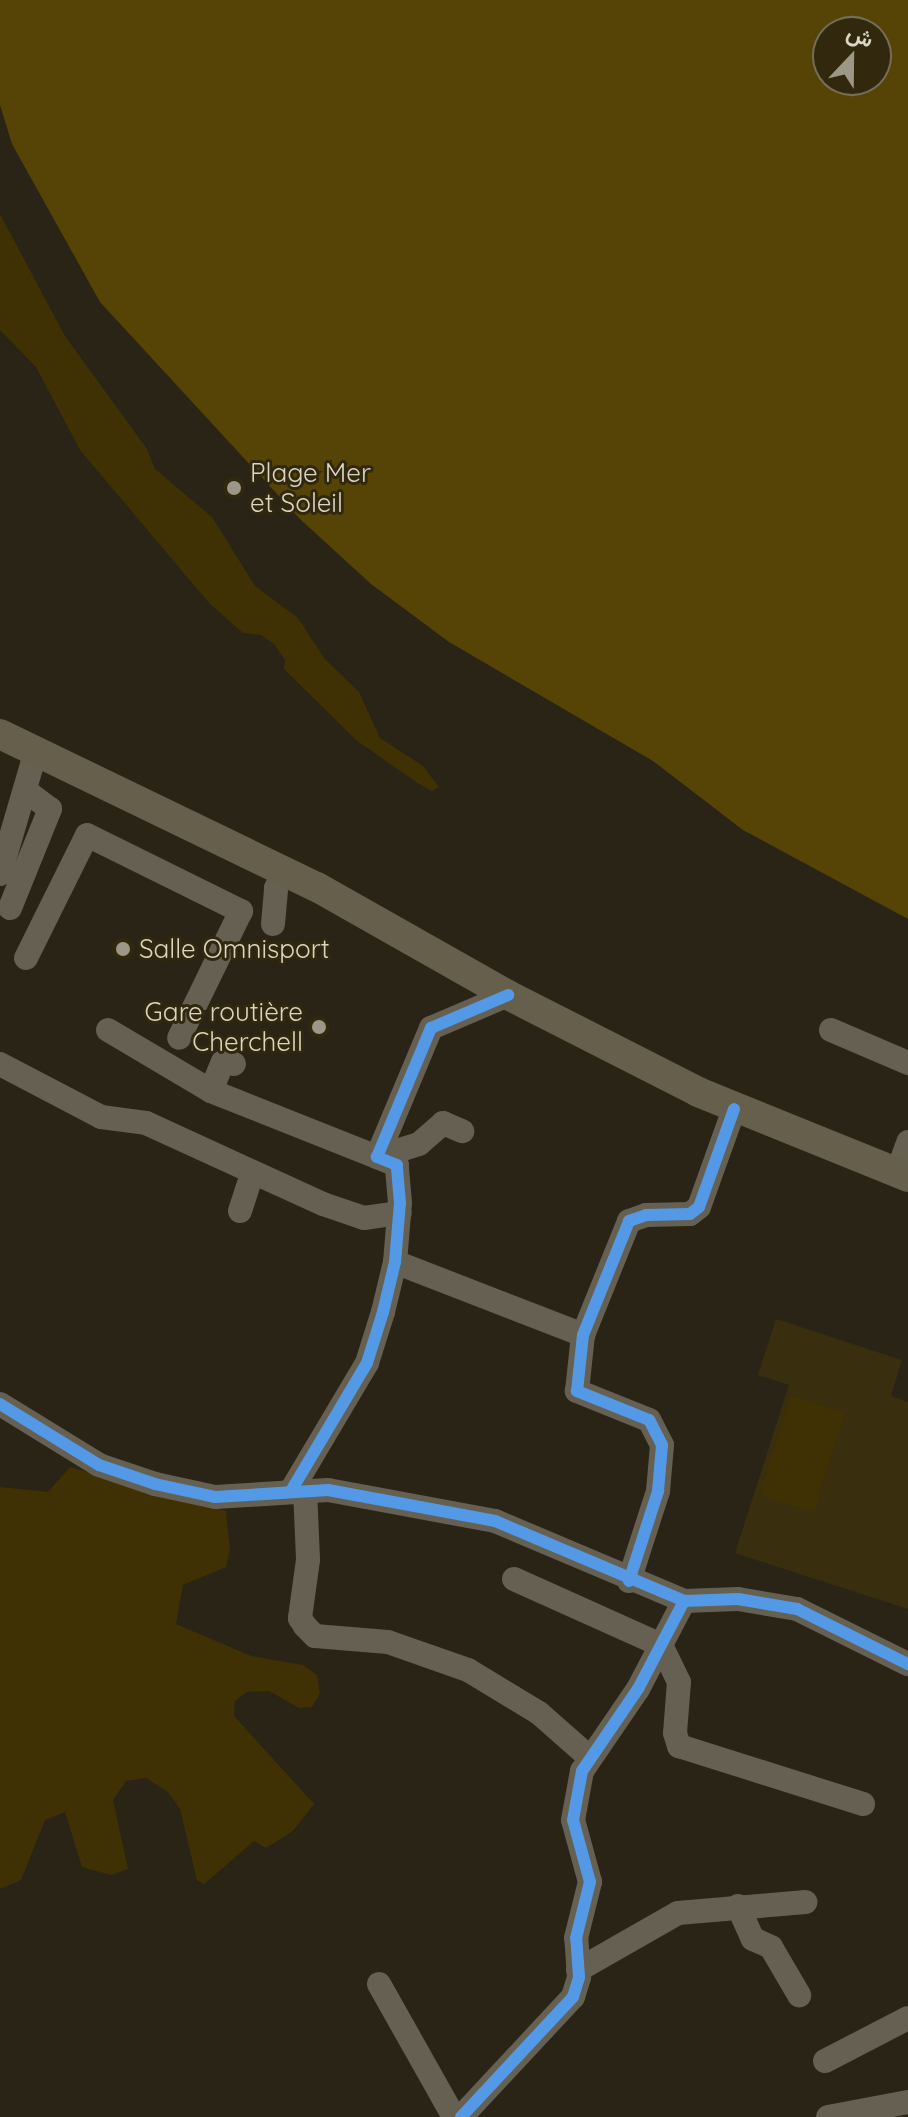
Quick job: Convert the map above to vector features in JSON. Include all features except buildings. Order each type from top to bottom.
[{"type":"main road","points":[[0,734],[280,880],[734,1109],[903,1175]]},
{"type":"street","points":[[0,874],[36,751]]},
{"type":"street","points":[[10,908],[50,809],[25,790]]},
{"type":"street","points":[[26,958],[87,835],[241,911]]},
{"type":"street","points":[[179,1038],[241,911],[280,880]]},
{"type":"street","points":[[273,924],[280,880]]},
{"type":"street","points":[[508,995],[431,1028],[388,1152],[400,1213],[395,1262],[367,1363],[298,1490],[308,1560],[300,1618],[315,1636],[388,1642],[468,1670],[539,1713],[588,1756]]},
{"type":"street","points":[[108,1030],[211,1091],[388,1152],[419,1144],[443,1123],[462,1131]]},
{"type":"street","points":[[831,1030],[908,1063]]},
{"type":"street","points":[[211,1091],[223,1062],[234,1064]]},
{"type":"street","points":[[0,1064],[101,1117],[146,1123],[252,1174],[364,1218],[400,1213]]},
{"type":"street","points":[[629,1581],[658,1491],[662,1445],[649,1420],[577,1391],[583,1335],[629,1221],[646,1215],[690,1214],[699,1207],[734,1109]]},
{"type":"street","points":[[903,1175],[908,1142]]},
{"type":"street","points":[[240,1211],[252,1174]]},
{"type":"street","points":[[395,1262],[583,1335]]},
{"type":"street","points":[[0,1404],[71,1451],[126,1475],[215,1497],[298,1490],[347,1492],[495,1521],[629,1581],[684,1601],[738,1599],[797,1609],[908,1664]]},
{"type":"street","points":[[514,1579],[661,1645],[679,1682],[675,1733],[679,1746],[863,1804]]},
{"type":"street","points":[[461,2117],[573,1997],[578,1970],[576,1938],[590,1882],[573,1820],[588,1756],[638,1689],[684,1601]]},
{"type":"street","points":[[578,1970],[678,1913],[806,1902]]},
{"type":"street","points":[[738,1906],[753,1939],[771,1947],[799,1995]]},
{"type":"street","points":[[379,1984],[454,2117]]},
{"type":"street","points":[[825,2061],[908,2018]]},
{"type":"street","points":[[828,2117],[908,2102]]},
{"type":"shaded area","points":[[0,0],[908,0],[908,919],[743,830],[653,761],[449,642],[371,584],[300,519],[100,302],[12,144],[0,105]]},
{"type":"shaded area","points":[[0,214],[65,336],[147,449],[155,469],[212,517],[255,586],[298,618],[324,658],[359,692],[380,738],[423,766],[439,787],[432,791],[419,784],[356,740],[284,669],[285,660],[274,644],[261,635],[243,633],[210,604],[80,450],[36,367],[0,330]]},
{"type":"shaded area","points":[[776,1319],[902,1360],[891,1396],[908,1402],[908,1609],[735,1553],[789,1385],[758,1375]]},
{"type":"shaded area","points":[[790,1396],[845,1413],[814,1512],[760,1495]]},
{"type":"shaded area","points":[[70,1467],[226,1511],[230,1550],[226,1567],[183,1585],[176,1624],[251,1656],[303,1665],[317,1675],[320,1693],[312,1707],[299,1708],[269,1691],[247,1692],[235,1701],[234,1716],[314,1804],[293,1831],[266,1848],[254,1841],[204,1884],[197,1880],[180,1809],[168,1792],[146,1778],[126,1781],[113,1800],[128,1869],[111,1875],[82,1867],[65,1812],[45,1820],[21,1880],[0,1889],[0,1487],[48,1492]]},
{"type":"cycle path","points":[[291,1491],[367,1363],[383,1312],[395,1262],[400,1203],[397,1165],[377,1157],[431,1028],[508,995]]},
{"type":"cycle path","points":[[629,1581],[658,1491],[662,1445],[649,1420],[577,1391],[583,1335],[629,1221],[646,1215],[690,1214],[699,1207],[734,1109]]},
{"type":"cycle path","points":[[0,1404],[99,1465],[155,1484],[215,1497],[328,1490],[495,1521],[684,1601],[738,1599],[797,1609],[908,1664]]},
{"type":"cycle path","points":[[461,2117],[573,1997],[579,1977],[576,1938],[590,1882],[573,1820],[582,1771],[638,1689],[684,1601]]},
{"type":"place","name":"Plage Mer et Soleil","points":[[234,488]]},
{"type":"place","name":"Salle Omnisport","points":[[123,949]]},
{"type":"place","name":"Gare routière Cherchell","points":[[319,1027]]}]
